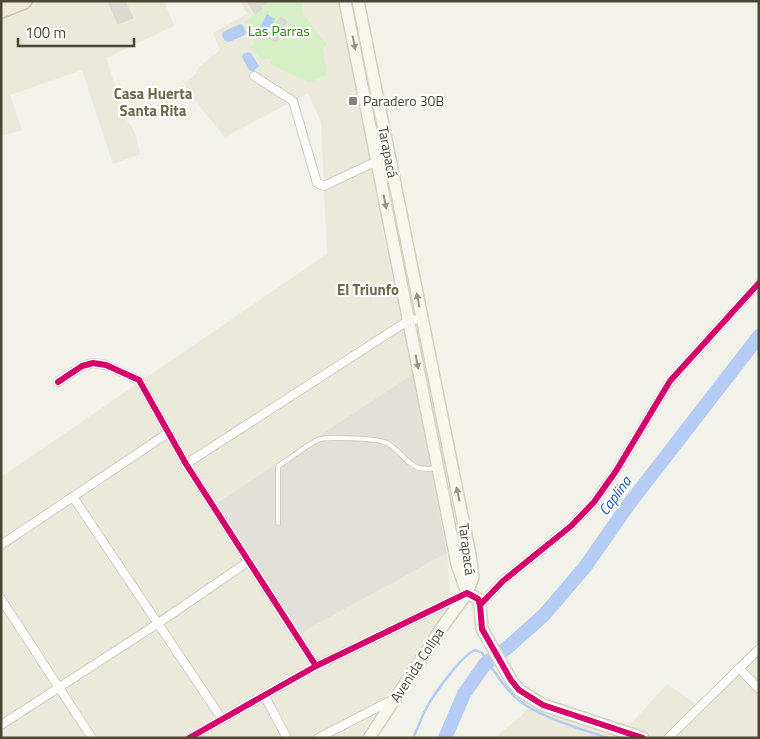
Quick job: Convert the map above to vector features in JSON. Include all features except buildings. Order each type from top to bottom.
[{"type":"highway","points":[[2,7],[24,1]]},
{"type":"main road","name":"Tarapacá","points":[[345,1],[457,564],[467,593]]},
{"type":"main road","name":"Tarapacá","points":[[358,1],[470,555],[473,577],[467,593]]},
{"type":"main road","points":[[362,86],[374,83]]},
{"type":"main road","points":[[380,174],[392,172]]},
{"type":"main road","points":[[393,242],[406,239]]},
{"type":"main road","points":[[438,468],[452,465]]},
{"type":"main road","points":[[467,593],[478,598],[482,629],[511,680],[519,690],[542,705],[643,738]]},
{"type":"main road","name":"Avenida Collpa","points":[[369,738],[445,622],[467,593]]},
{"type":"street","points":[[254,76],[293,102],[317,182],[321,186],[377,161]]},
{"type":"street","points":[[480,605],[503,582],[571,526],[594,502],[616,471],[670,382],[759,283]]},
{"type":"street","points":[[186,464],[409,320],[422,319]]},
{"type":"street","points":[[58,382],[82,366],[93,363],[106,365],[139,380],[186,464],[316,666]]},
{"type":"street","points":[[1,545],[168,433]]},
{"type":"street","points":[[73,497],[222,719]]},
{"type":"street","points":[[1,725],[249,562]]},
{"type":"street","points":[[189,738],[316,666],[467,593]]},
{"type":"street","points":[[1,599],[92,738]]},
{"type":"street","points":[[668,738],[759,649]]},
{"type":"street","points":[[739,668],[759,689]]},
{"type":"street","points":[[264,695],[287,738]]},
{"type":"street","points":[[318,738],[396,698]]},
{"type":"lane","points":[[278,523],[278,466],[319,439],[367,439],[386,443],[416,468],[428,470],[438,468]]},
{"type":"shaded area","points":[[35,1],[164,1],[174,26],[106,58],[128,123],[131,125],[136,136],[140,154],[113,164],[82,70],[10,95],[22,130],[1,136],[1,14]]},
{"type":"shaded area","points":[[241,1],[351,1],[393,204],[380,218],[413,374],[217,503],[301,633],[447,553],[450,591],[443,614],[360,738],[1,738],[1,477],[327,254],[321,122],[308,93],[225,137],[190,95],[184,83],[195,75],[199,67],[220,50],[213,33],[247,14]]},
{"type":"shaded area","points":[[413,374],[447,553],[301,633],[217,503]]},
{"type":"shaded area","points":[[759,643],[759,738],[499,738],[499,734],[521,716],[541,695],[571,709],[630,725],[667,684],[696,704]]},
{"type":"green space","name":"Las Parras","points":[[247,1],[302,1],[303,14],[327,45],[323,48],[327,74],[309,83],[270,64],[271,60],[266,58],[262,61],[251,47],[254,44],[244,22],[255,14]]},
{"type":"water","points":[[267,14],[275,19],[266,36],[258,31]]},
{"type":"water","points":[[240,24],[243,25],[246,32],[245,35],[229,42],[225,41],[222,36],[223,32]]},
{"type":"water","points":[[251,53],[259,66],[253,72],[249,70],[242,57],[243,54]]},
{"type":"waterway","name":"Caplina","points":[[445,738],[464,694],[485,664],[508,647],[544,615],[585,567],[629,504],[759,336]]},
{"type":"waterway","points":[[413,738],[426,709],[441,685],[456,666],[476,650],[482,653],[506,687],[524,704],[546,716],[608,738]]},
{"type":"cycle path","points":[[480,605],[503,581],[571,526],[594,502],[616,471],[670,381],[759,283]]},
{"type":"cycle path","points":[[58,382],[82,366],[93,363],[106,365],[139,380],[186,464],[316,666]]},
{"type":"cycle path","points":[[189,738],[316,666],[467,593],[478,599],[482,629],[511,680],[519,690],[543,705],[643,738]]},
{"type":"place","name":"Paradero 30B","points":[[353,101]]},
{"type":"district","name":"Casa Huerta Santa Rita","points":[[153,102]]},
{"type":"district","name":"El Triunfo","points":[[368,290]]}]
